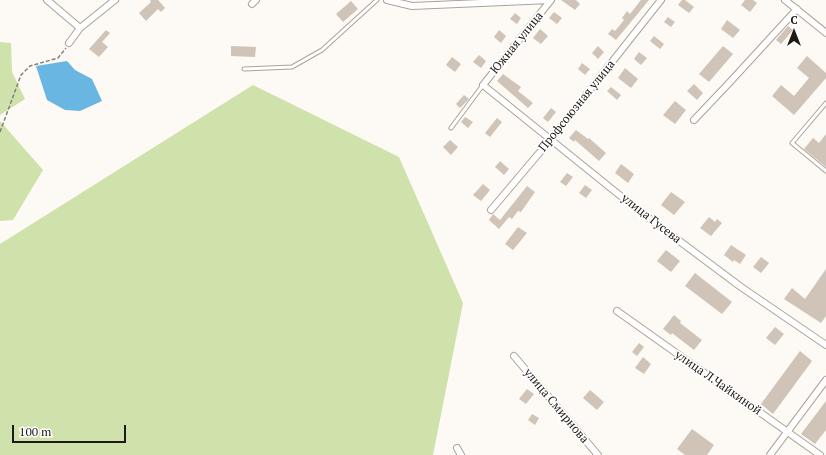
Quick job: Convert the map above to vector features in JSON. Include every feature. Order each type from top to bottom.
[{"type":"street","points":[[47,0],[80,28]]},
{"type":"street","points":[[69,43],[80,28],[115,0]]},
{"type":"street","points":[[387,0],[412,6],[550,0]]},
{"type":"street","points":[[412,6],[421,0]]},
{"type":"street","name":"Южная улица","points":[[483,85],[550,0]]},
{"type":"street","name":"Профсоюзная улица","points":[[491,210],[551,139],[661,0]]},
{"type":"street","points":[[785,0],[826,33]]},
{"type":"street","points":[[694,120],[797,9]]},
{"type":"street","name":"улица Гусева","points":[[483,85],[638,210],[741,287],[826,345]]},
{"type":"street","name":"улица Л.Чайкиной","points":[[617,311],[820,455]]},
{"type":"street","name":"улица Смирнова","points":[[514,356],[598,455]]},
{"type":"street","points":[[770,455],[826,380]]},
{"type":"street","points":[[457,448],[461,455]]},
{"type":"lane","points":[[244,69],[292,67],[322,50],[377,0]]},
{"type":"lane","points":[[451,128],[483,85]]},
{"type":"lane","points":[[826,103],[792,143],[826,171]]},
{"type":"path","points":[[0,132],[21,75],[30,66],[58,58],[69,43]]},
{"type":"green space","points":[[0,42],[11,43],[12,72],[25,99],[0,115]]},
{"type":"green space","points":[[253,85],[399,157],[463,303],[433,455],[0,455],[0,244]]},
{"type":"green space","points":[[0,121],[43,170],[13,220],[0,221]]},
{"type":"water","points":[[67,61],[75,70],[92,79],[102,101],[80,111],[65,110],[47,100],[36,66]]},
{"type":"building","points":[[150,0],[158,0],[165,8],[161,12],[158,9],[146,21],[139,13],[151,2]]},
{"type":"building","points":[[561,0],[576,0],[580,4],[575,10]]},
{"type":"building","points":[[641,0],[649,0],[616,40],[608,34],[612,29],[615,31],[624,20],[622,18],[627,11],[630,14]]},
{"type":"building","points":[[682,0],[685,0],[694,7],[689,13],[678,5]]},
{"type":"building","points":[[745,0],[753,0],[757,3],[750,12],[741,5]]},
{"type":"building","points":[[351,1],[358,9],[343,22],[336,14]]},
{"type":"building","points":[[554,12],[562,18],[557,24],[549,18]]},
{"type":"building","points":[[515,13],[521,18],[517,24],[510,19]]},
{"type":"building","points":[[668,17],[675,22],[671,27],[664,22]]},
{"type":"building","points":[[727,20],[740,30],[733,38],[721,29]]},
{"type":"building","points":[[788,26],[793,30],[781,44],[776,40]]},
{"type":"building","points":[[540,29],[548,36],[541,44],[533,38]]},
{"type":"building","points":[[106,30],[110,33],[102,42],[108,47],[99,57],[89,49]]},
{"type":"building","points":[[499,30],[506,36],[501,43],[494,37]]},
{"type":"building","points":[[654,36],[664,44],[660,49],[650,41]]},
{"type":"building","points":[[231,46],[256,47],[255,57],[231,56]]},
{"type":"building","points":[[598,46],[604,52],[598,59],[592,53]]},
{"type":"building","points":[[723,46],[733,54],[709,82],[699,74]]},
{"type":"building","points":[[639,52],[647,58],[641,65],[634,59]]},
{"type":"building","points":[[479,55],[486,61],[481,68],[473,62]]},
{"type":"building","points":[[807,56],[826,73],[826,78],[794,115],[772,96],[781,85],[794,96],[809,78],[797,68]]},
{"type":"building","points":[[452,57],[461,64],[455,72],[446,65]]},
{"type":"building","points":[[582,63],[590,69],[585,75],[578,69]]},
{"type":"building","points":[[625,68],[638,79],[631,88],[618,78]]},
{"type":"building","points":[[503,74],[521,87],[518,91],[533,103],[528,108],[497,81]]},
{"type":"building","points":[[694,84],[703,93],[697,100],[687,91]]},
{"type":"building","points":[[611,87],[621,95],[617,100],[607,91]]},
{"type":"building","points":[[464,95],[469,99],[460,108],[456,104]]},
{"type":"building","points":[[675,101],[686,110],[675,124],[663,115]]},
{"type":"building","points":[[551,108],[556,112],[548,122],[543,118]]},
{"type":"building","points":[[465,117],[473,122],[468,128],[461,122]]},
{"type":"building","points":[[497,118],[502,122],[490,137],[485,133]]},
{"type":"building","points":[[576,130],[588,139],[589,138],[606,153],[599,161],[575,140],[574,142],[569,138]]},
{"type":"building","points":[[826,134],[826,167],[804,149],[813,138],[819,143]]},
{"type":"building","points":[[450,140],[458,147],[451,155],[443,147]]},
{"type":"building","points":[[500,161],[509,169],[504,175],[495,167]]},
{"type":"building","points":[[621,164],[634,174],[628,183],[615,173]]},
{"type":"building","points":[[567,173],[573,177],[566,186],[560,182]]},
{"type":"building","points":[[483,184],[490,190],[481,201],[473,195]]},
{"type":"building","points":[[585,185],[592,190],[586,198],[579,193]]},
{"type":"building","points":[[527,186],[535,192],[521,212],[518,211],[512,219],[509,217],[499,229],[489,220],[493,214],[500,220]]},
{"type":"building","points":[[671,192],[685,202],[674,215],[661,205]]},
{"type":"building","points":[[709,217],[715,222],[717,219],[722,223],[711,236],[700,228]]},
{"type":"building","points":[[518,227],[527,233],[513,250],[505,244]]},
{"type":"building","points":[[731,245],[746,255],[740,264],[734,260],[733,262],[724,255]]},
{"type":"building","points":[[666,250],[680,261],[671,272],[657,261]]},
{"type":"building","points":[[761,257],[769,263],[761,273],[753,267]]},
{"type":"building","points":[[826,269],[826,316],[821,323],[784,299],[792,288],[805,299]]},
{"type":"building","points":[[695,273],[732,302],[722,314],[685,286]]},
{"type":"building","points":[[674,315],[681,321],[680,323],[702,340],[694,350],[672,333],[671,335],[663,329]]},
{"type":"building","points":[[775,327],[784,334],[775,345],[766,338]]},
{"type":"building","points":[[639,343],[644,347],[637,356],[632,352]]},
{"type":"building","points":[[800,351],[812,361],[773,414],[761,404]]},
{"type":"building","points":[[643,357],[651,364],[644,374],[635,368]]},
{"type":"building","points":[[527,389],[534,394],[526,404],[519,399]]},
{"type":"building","points":[[590,390],[604,402],[597,410],[583,398]]},
{"type":"building","points":[[826,401],[826,430],[815,444],[801,434]]},
{"type":"building","points":[[532,414],[539,418],[535,425],[528,420]]},
{"type":"building","points":[[692,429],[714,445],[707,455],[685,455],[677,449]]}]
